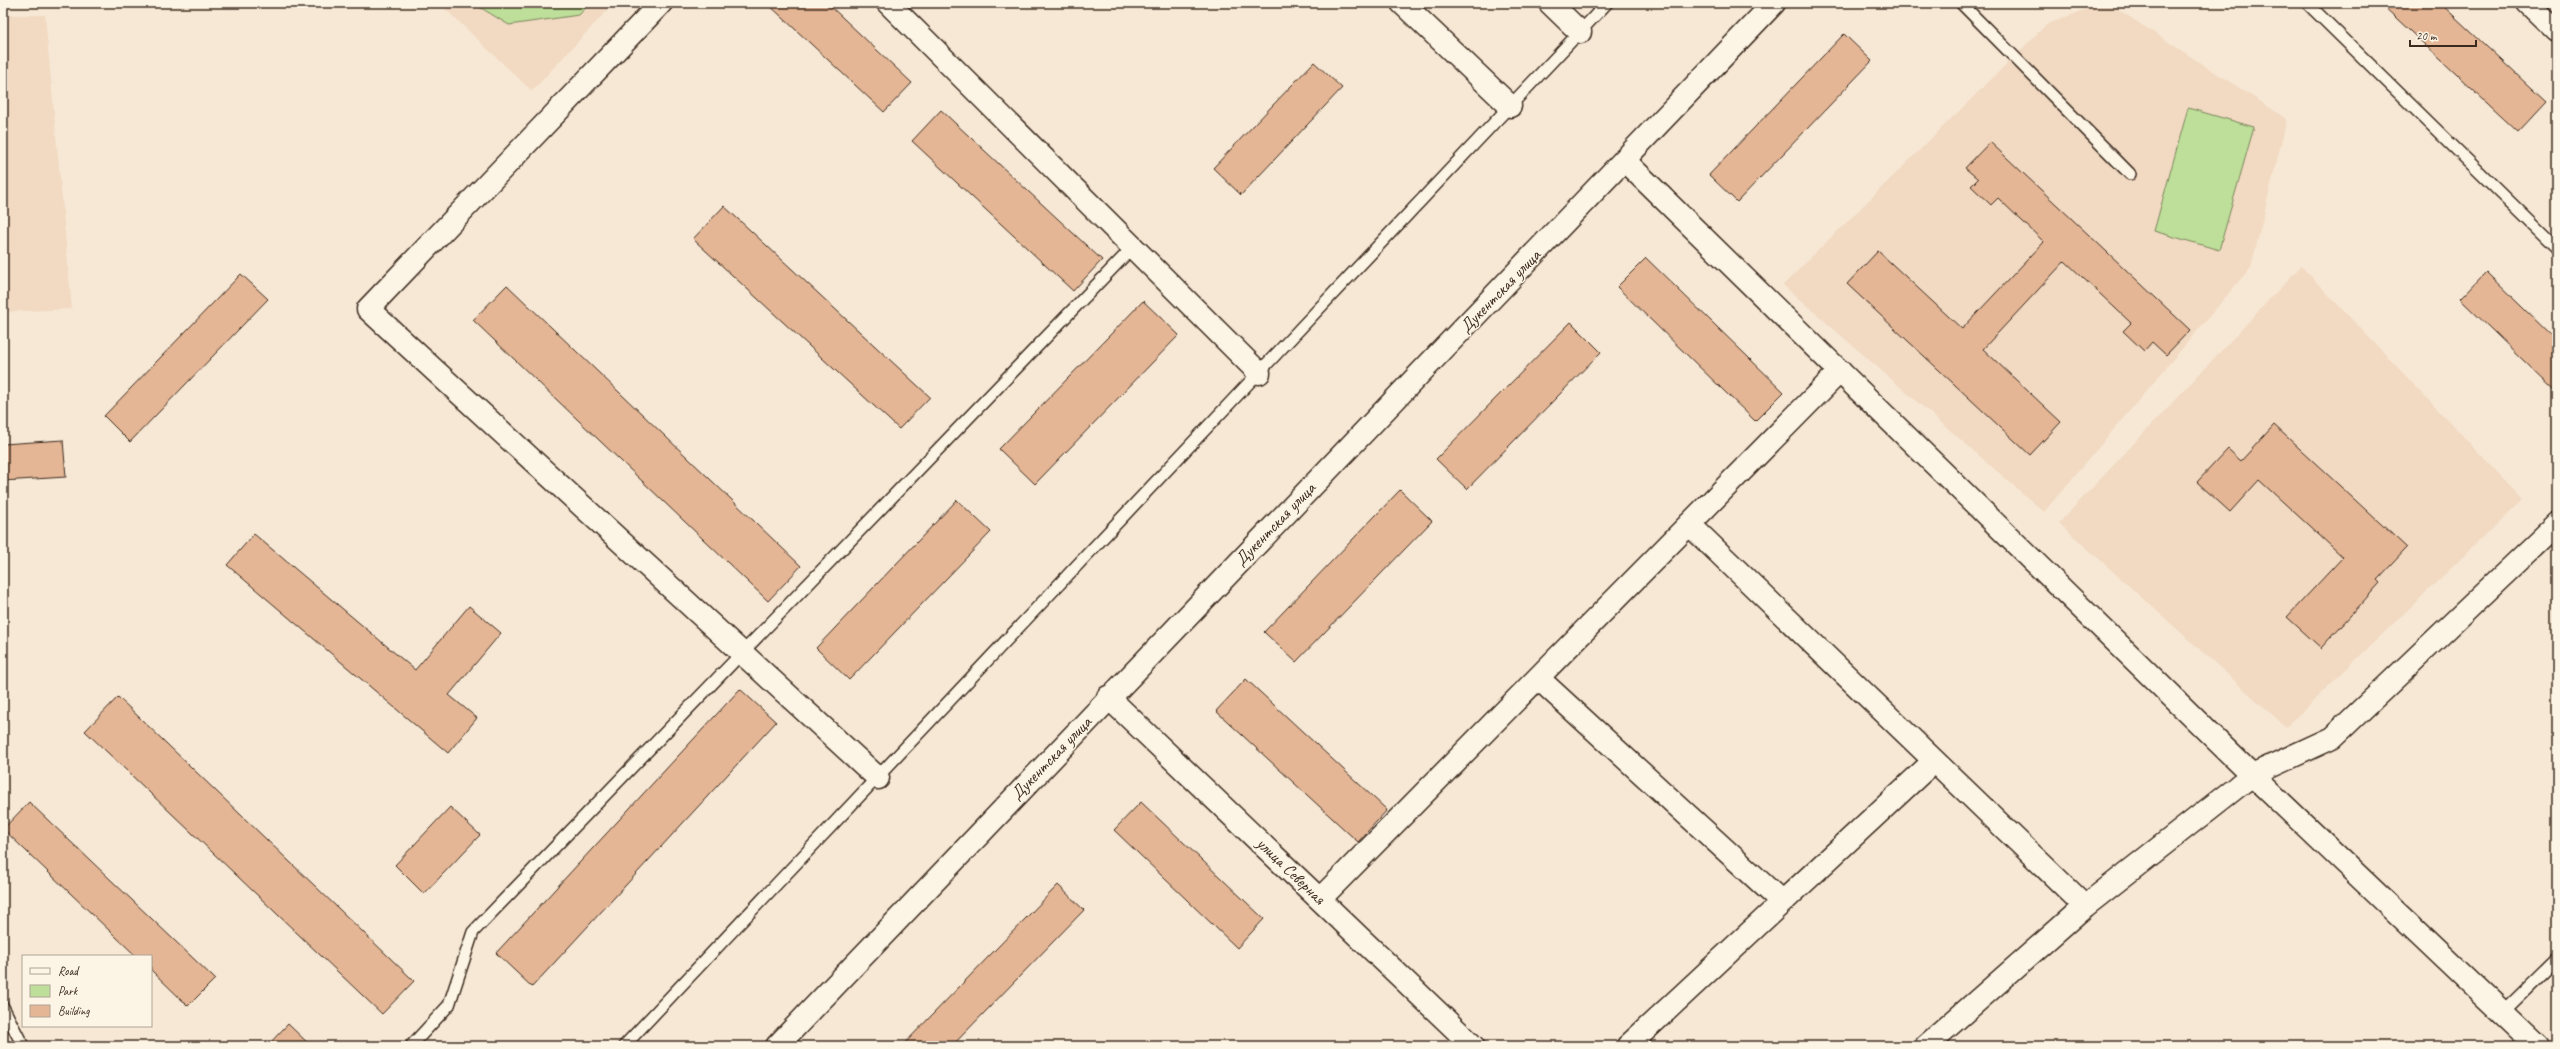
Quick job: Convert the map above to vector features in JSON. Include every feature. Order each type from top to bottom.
[{"type":"street","points":[[661,3],[368,309],[878,778]]},
{"type":"street","points":[[888,3],[1259,373]]},
{"type":"street","points":[[1402,3],[1510,106]]},
{"type":"street","points":[[1550,3],[1580,32]]},
{"type":"street","name":"Дукентская улица","points":[[777,1046],[1108,697],[1626,161],[1774,3]]},
{"type":"street","points":[[2528,3],[2557,31]]},
{"type":"street","points":[[1626,161],[2252,775],[2538,1046]]},
{"type":"street","points":[[1321,898],[1840,371]]},
{"type":"street","points":[[1689,524],[2085,906]]},
{"type":"street","points":[[1926,1046],[2085,906],[2252,775],[2332,738],[2557,524]]},
{"type":"street","points":[[1538,678],[1782,902]]},
{"type":"street","name":"улица Северная","points":[[1108,697],[1321,898],[1473,1046]]},
{"type":"street","points":[[1628,1046],[1934,761]]},
{"type":"lane","points":[[624,1046],[1607,3]]},
{"type":"lane","points":[[1961,3],[2130,174]]},
{"type":"lane","points":[[2307,3],[2557,248]]},
{"type":"lane","points":[[411,1046],[449,1004],[473,932],[1132,247]]},
{"type":"lane","points":[[2502,1013],[2557,959]]},
{"type":"lane","points":[[3,1008],[23,1046]]},
{"type":"shaded area","points":[[439,3],[614,3],[532,91]]},
{"type":"shaded area","points":[[2102,3],[2108,3],[2287,119],[2251,267],[2044,512],[1783,285],[2046,25]]},
{"type":"shaded area","points":[[3,15],[45,15],[72,309],[3,312]]},
{"type":"shaded area","points":[[2301,266],[2523,499],[2286,727],[2059,523]]},
{"type":"green space","points":[[473,3],[590,3],[579,15],[509,25]]},
{"type":"green space","points":[[2188,108],[2254,127],[2219,250],[2154,231]]},
{"type":"building","points":[[767,3],[827,3],[912,83],[884,112]]},
{"type":"building","points":[[2380,3],[2440,3],[2546,102],[2518,132]]},
{"type":"building","points":[[1844,34],[1872,61],[1737,202],[1709,175]]},
{"type":"building","points":[[1314,62],[1342,88],[1241,195],[1213,168]]},
{"type":"building","points":[[941,110],[1102,260],[1073,291],[912,141]]},
{"type":"building","points":[[1990,142],[2190,330],[2166,355],[2152,342],[2144,351],[2123,331],[2131,323],[2065,261],[1983,349],[2061,422],[2030,455],[1847,284],[1878,251],[1962,329],[2044,242],[1998,198],[1991,205],[1971,186],[1978,179],[1965,168]]},
{"type":"building","points":[[724,206],[930,397],[899,429],[693,239]]},
{"type":"building","points":[[1646,258],[1784,392],[1755,421],[1617,287]]},
{"type":"building","points":[[2486,272],[2557,341],[2557,393],[2460,299]]},
{"type":"building","points":[[241,274],[268,299],[130,442],[104,416]]},
{"type":"building","points":[[507,285],[801,566],[768,601],[473,320]]},
{"type":"building","points":[[1143,301],[1179,335],[1035,484],[999,449]]},
{"type":"building","points":[[1571,322],[1601,352],[1467,489],[1436,459]]},
{"type":"building","points":[[2274,425],[2407,548],[2377,580],[2380,583],[2321,648],[2287,617],[2343,557],[2259,480],[2230,512],[2197,482],[2228,449],[2241,461]]},
{"type":"building","points":[[63,440],[66,477],[3,481],[3,444]]},
{"type":"building","points":[[1400,490],[1432,521],[1296,662],[1264,632]]},
{"type":"building","points":[[957,500],[991,532],[849,680],[816,648]]},
{"type":"building","points":[[254,534],[415,670],[469,606],[501,633],[449,695],[477,718],[448,753],[227,565]]},
{"type":"building","points":[[1246,679],[1387,810],[1358,842],[1216,711]]},
{"type":"building","points":[[740,689],[776,722],[532,987],[496,953]]},
{"type":"building","points":[[118,697],[414,981],[382,1014],[85,731]]},
{"type":"building","points":[[29,802],[215,979],[188,1006],[152,971],[152,955],[135,955],[3,829]]},
{"type":"building","points":[[1141,802],[1264,919],[1237,948],[1114,830]]},
{"type":"building","points":[[450,807],[480,835],[424,894],[395,865]]},
{"type":"building","points":[[1058,885],[1084,910],[952,1046],[902,1046]]},
{"type":"building","points":[[288,1024],[311,1046],[267,1046]]}]
